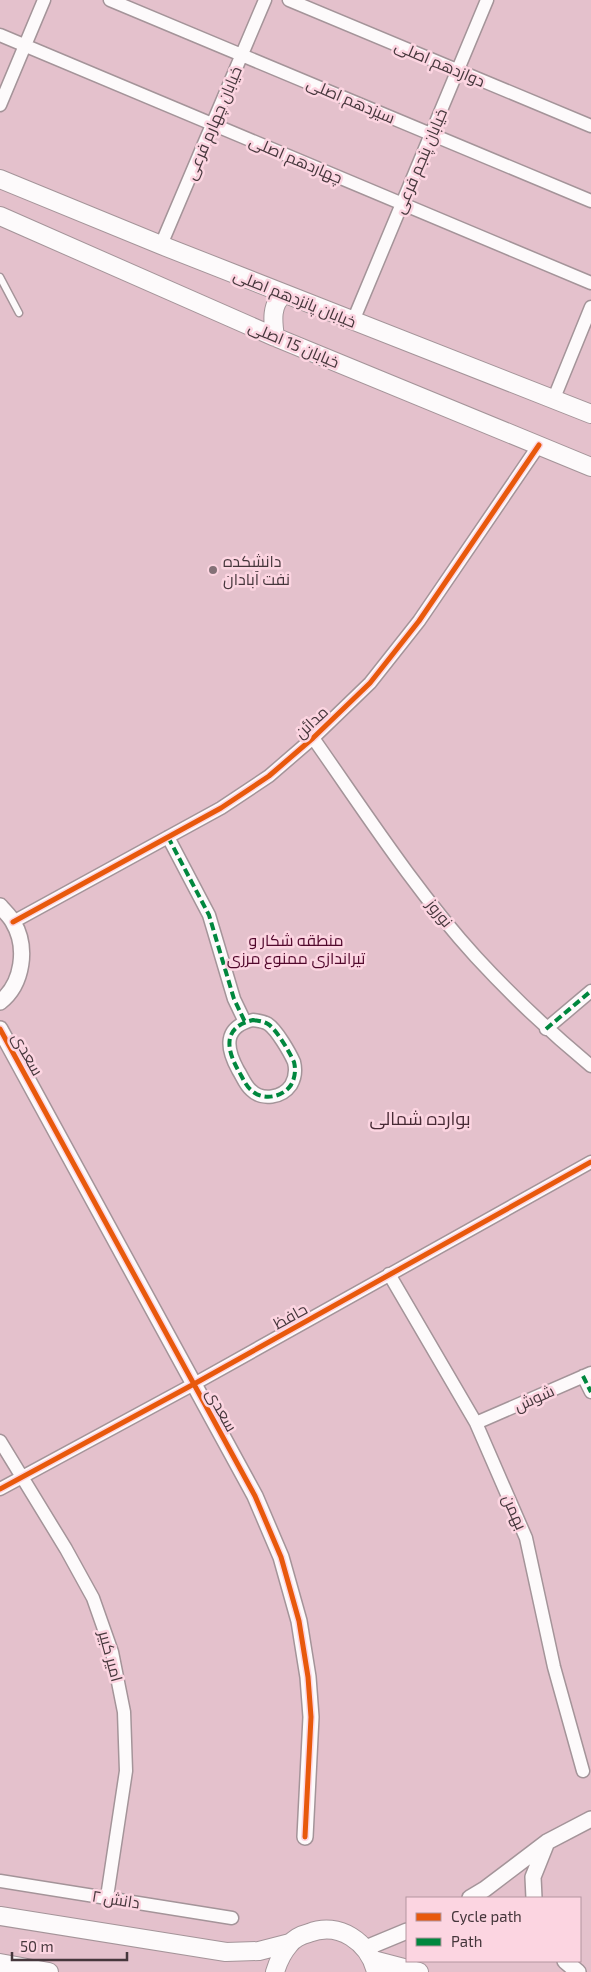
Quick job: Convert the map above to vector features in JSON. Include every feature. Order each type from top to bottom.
[{"type":"main road","name":"خیابان پانزدهم اصلی","points":[[0,179],[161,245],[591,414]]},
{"type":"main road","name":"خیابان 15 اصلی","points":[[0,216],[275,337],[591,467]]},
{"type":"main road","points":[[275,337],[274,313],[281,297],[285,294]]},
{"type":"main road","points":[[0,1916],[226,1952],[258,1951],[290,1943]]},
{"type":"main road","points":[[275,1972],[280,1957],[290,1943],[299,1936],[316,1930],[334,1930],[352,1936],[372,1960],[419,1972]]},
{"type":"main road","points":[[0,1963],[49,1972]]},
{"type":"street","points":[[0,105],[44,0]]},
{"type":"street","name":"سیزدهم اصلی","points":[[110,0],[591,201]]},
{"type":"street","name":"خیابان چهارم فرعی","points":[[161,245],[265,0]]},
{"type":"street","name":"دوازدهم اصلی","points":[[289,0],[591,126]]},
{"type":"street","name":"خیابان پنجم فرعی","points":[[353,321],[487,0]]},
{"type":"street","name":"چهاردهم اصلی","points":[[0,35],[591,283]]},
{"type":"street","points":[[554,398],[591,307]]},
{"type":"street","name":"مدائن","points":[[13,922],[221,808],[261,781],[313,738],[370,683],[420,621],[539,445]]},
{"type":"street","name":"نوروز","points":[[313,738],[411,877],[475,956],[546,1029],[591,1066]]},
{"type":"street","points":[[168,837],[209,915],[234,1000],[245,1022]]},
{"type":"street","points":[[0,906],[13,922],[20,941],[22,961],[16,981],[6,998],[0,1002]]},
{"type":"street","points":[[546,1029],[591,991]]},
{"type":"street","points":[[262,1021],[270,1025],[276,1031],[294,1063],[295,1072],[293,1080],[282,1094],[265,1097],[249,1089],[231,1057],[229,1040],[238,1026],[245,1022],[262,1021]]},
{"type":"street","name":"سعدی","points":[[0,1029],[255,1496],[281,1558],[299,1621],[308,1677],[311,1717],[305,1837]]},
{"type":"street","name":"حافظ","points":[[0,1489],[194,1384],[591,1162]]},
{"type":"street","name":"بهمن","points":[[389,1274],[476,1423],[526,1538],[554,1667],[583,1771]]},
{"type":"street","points":[[587,1374],[591,1392]]},
{"type":"street","name":"شوش","points":[[476,1423],[587,1374]]},
{"type":"street","name":"امیر کبیر","points":[[0,1441],[66,1549],[93,1598],[112,1652],[124,1712],[126,1770],[107,1897]]},
{"type":"street","points":[[472,1897],[547,1842],[591,1819]]},
{"type":"street","points":[[534,1897],[533,1877],[547,1842]]},
{"type":"street","name":"دانش ۲","points":[[0,1881],[232,1918]]},
{"type":"street","points":[[372,1960],[406,1932]]},
{"type":"street","points":[[566,1962],[578,1972]]},
{"type":"lane","points":[[0,277],[19,313]]},
{"type":"green space","name":"منطقه شکار و تیراندازی ممنوع مرزی","points":[[0,0],[591,0],[591,1972],[0,1972]]},
{"type":"marked path","points":[[168,837],[209,915],[234,999],[245,1022]]},
{"type":"marked path","points":[[546,1029],[591,991]]},
{"type":"marked path","points":[[253,1020],[264,1022],[272,1027],[294,1062],[295,1074],[291,1085],[277,1095],[266,1097],[251,1090],[245,1083],[231,1054],[230,1039],[232,1033],[243,1023],[253,1020]]},
{"type":"marked path","points":[[583,1376],[591,1392]]},
{"type":"cycle path","points":[[13,922],[221,808],[269,776],[313,738],[370,683],[419,621],[539,445]]},
{"type":"cycle path","points":[[0,1029],[255,1496],[281,1557],[299,1621],[308,1677],[311,1717],[305,1837]]},
{"type":"cycle path","points":[[0,1489],[194,1384],[591,1162]]},
{"type":"place","name":"دانشکده نفت آبادان","points":[[213,570]]},
{"type":"district","name":"بوارده شمالی","points":[[420,1119]]}]
